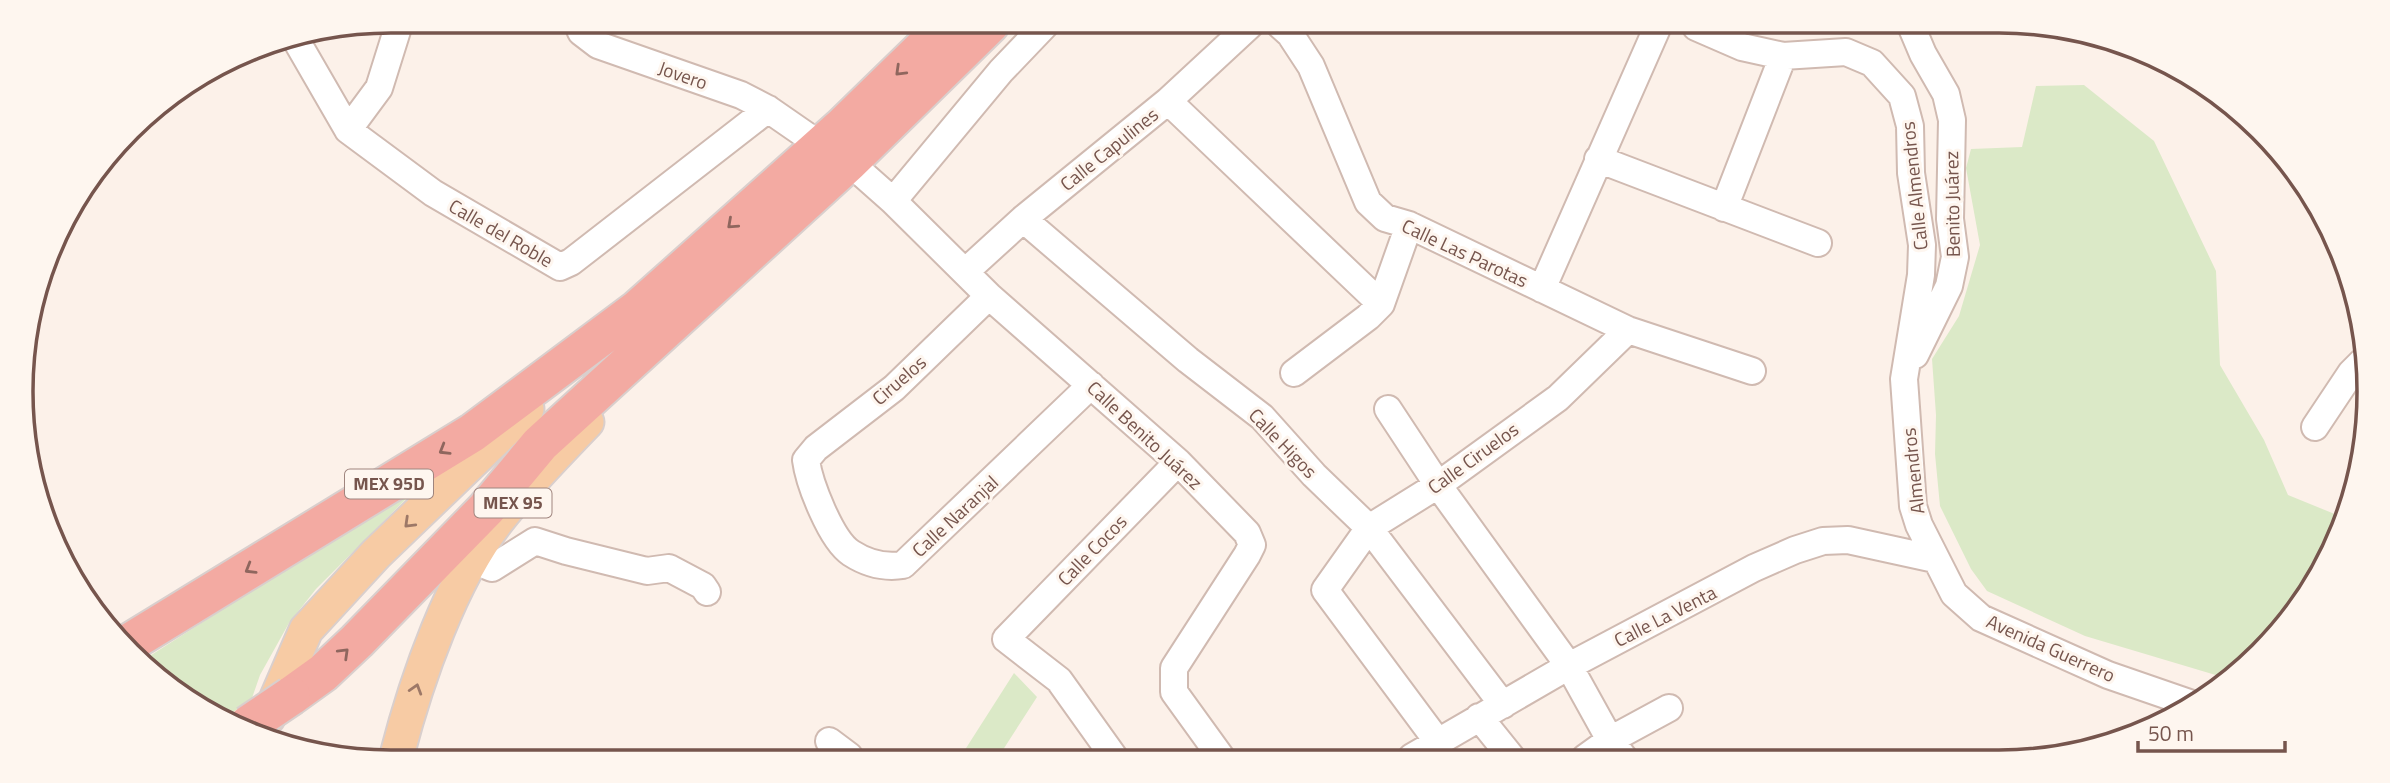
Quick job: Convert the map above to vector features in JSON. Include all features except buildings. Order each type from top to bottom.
[{"type":"highway","name":"MEX 95","points":[[638,309],[841,128],[939,33]]},
{"type":"highway","name":"MEX 95","points":[[703,297],[821,144],[977,33]]},
{"type":"highway","points":[[253,722],[323,673],[486,509],[540,444],[703,297]]},
{"type":"highway","name":"MEX 95D","points":[[134,640],[472,433],[638,309]]},
{"type":"main road","name":"MEX 95","points":[[398,750],[420,678],[472,560],[500,517],[584,425],[661,349],[703,297]]},
{"type":"main road","name":"MEX 95","points":[[265,727],[306,630],[376,554],[528,408],[638,309]]},
{"type":"street","points":[[348,130],[379,88],[396,33]]},
{"type":"street","name":"Jovero","points":[[582,33],[598,45],[741,95],[768,108],[821,144]]},
{"type":"street","points":[[893,201],[1001,71],[1037,33]]},
{"type":"street","name":"Calle Capulines","points":[[965,272],[1023,219],[1168,100],[1241,33]]},
{"type":"street","name":"Calle Las Parotas","points":[[1289,33],[1311,66],[1368,201],[1385,218],[1409,225],[1628,330],[1752,371]]},
{"type":"street","points":[[1542,289],[1655,33]]},
{"type":"street","name":"Calle Almendros","points":[[1710,33],[1742,47],[1783,57],[1846,52],[1872,62],[1902,96],[1910,126],[1911,173],[1922,246],[1921,275],[1904,379]]},
{"type":"street","name":"Benito Juárez","points":[[1904,379],[1949,286],[1955,257],[1950,219],[1952,120],[1947,94],[1923,54],[1914,33]]},
{"type":"street","name":"Calle del Roble","points":[[299,45],[348,130],[433,194],[560,267],[571,262],[768,108]]},
{"type":"street","points":[[1724,208],[1783,57]]},
{"type":"street","points":[[1168,100],[1381,304]]},
{"type":"street","name":"Calle Benito Juárez","points":[[821,144],[893,201],[989,296],[1178,462],[1247,533],[1252,545],[1174,668],[1174,692],[1216,750]]},
{"type":"street","points":[[1598,159],[1818,243]]},
{"type":"street","name":"Calle Higos","points":[[1023,219],[1188,360],[1262,417],[1314,475],[1369,528],[1503,705]]},
{"type":"street","points":[[1294,373],[1368,317],[1381,304],[1409,225]]},
{"type":"street","name":"Ciruelos","points":[[806,460],[816,448],[894,388],[989,296]]},
{"type":"street","name":"Calle Ciruelos","points":[[1438,742],[1325,590],[1369,528],[1438,485],[1558,398],[1628,330]]},
{"type":"street","points":[[2315,428],[2356,368]]},
{"type":"street","name":"Almendros","points":[[1904,379],[1913,506],[1935,559]]},
{"type":"street","name":"Calle Naranjal","points":[[806,460],[826,520],[849,552],[885,568],[903,565],[1091,385]]},
{"type":"street","points":[[1388,409],[1438,485],[1569,666],[1617,749],[1670,708]]},
{"type":"street","name":"Calle Cocos","points":[[1109,750],[1059,680],[1006,639],[1178,462]]},
{"type":"street","name":"Calle La Venta","points":[[1424,750],[1569,666],[1754,568],[1795,550],[1823,541],[1848,540],[1935,559]]},
{"type":"street","points":[[472,560],[492,568],[535,541],[647,570],[669,568],[703,586],[707,592]]},
{"type":"street","name":"Avenida Guerrero","points":[[1935,559],[1954,594],[1981,618],[2108,675],[2181,700]]},
{"type":"street","points":[[1479,717],[1506,750]]},
{"type":"green space","points":[[2084,85],[2154,141],[2216,271],[2220,365],[2264,440],[2288,495],[2335,514],[2309,571],[2283,610],[2252,645],[2218,676],[2085,636],[1987,591],[1971,569],[1940,506],[1935,454],[1936,415],[1932,359],[1959,316],[1980,245],[1966,168],[1971,149],[2022,147],[2036,86]]},
{"type":"green space","points":[[426,479],[316,589],[289,623],[260,675],[252,698],[233,713],[173,676],[150,656]]},
{"type":"green space","points":[[1014,673],[1037,697],[1003,750],[965,750]]}]
